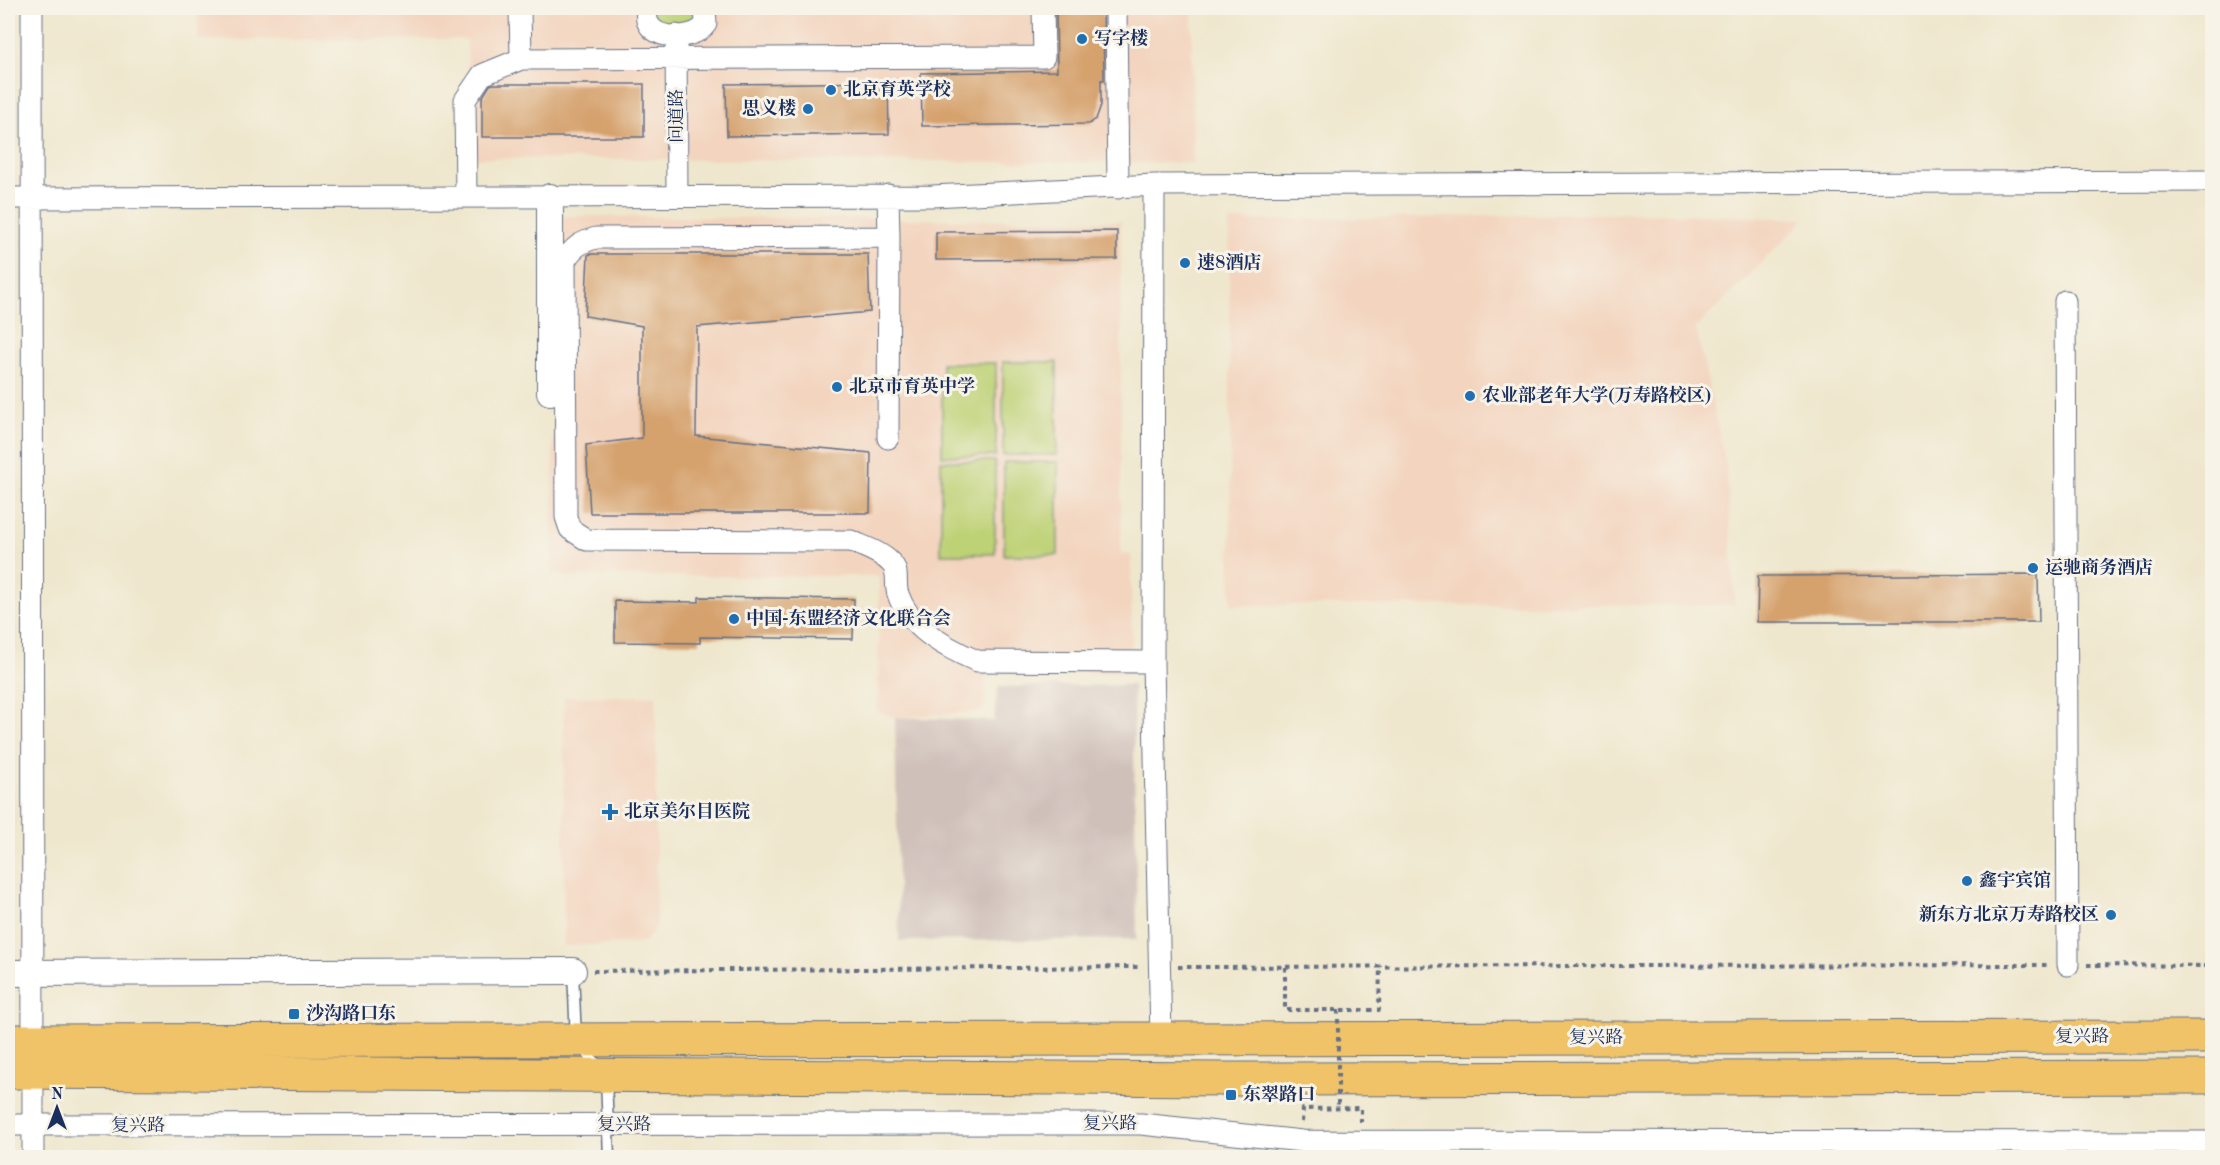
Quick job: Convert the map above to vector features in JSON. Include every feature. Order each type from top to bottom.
[{"type":"highway","name":"复兴路","points":[[20,1056],[576,1039],[2212,1037]]},
{"type":"highway","points":[[20,1056],[606,1076],[1220,1079],[2212,1077]]},
{"type":"street","points":[[32,8],[32,198],[20,1056],[33,1126],[33,1158]]},
{"type":"street","points":[[520,8],[521,59]]},
{"type":"street","points":[[648,8],[646,20],[650,28],[661,34],[676,35],[688,35],[701,30],[706,21],[705,8]]},
{"type":"street","points":[[466,197],[465,100],[482,75],[521,59],[1044,57],[1043,8]]},
{"type":"street","points":[[1116,8],[1118,188]]},
{"type":"street","name":"问道路","points":[[676,35],[677,196]]},
{"type":"street","points":[[8,198],[932,196],[1154,185],[2212,181]]},
{"type":"street","points":[[1154,185],[1153,662],[1161,1038]]},
{"type":"street","points":[[888,195],[888,438]]},
{"type":"street","points":[[550,197],[550,392]]},
{"type":"street","points":[[889,237],[596,238],[581,242],[572,248],[565,261],[566,517],[570,530],[587,540],[851,541],[871,549],[890,562],[896,570],[898,594],[909,614],[929,636],[977,661],[1153,662]]},
{"type":"street","points":[[2065,301],[2068,965]]},
{"type":"street","points":[[20,973],[573,971]]},
{"type":"street","name":"复兴路","points":[[8,1125],[1141,1124],[1302,1141],[1766,1149],[2212,1142]]},
{"type":"lane","points":[[573,971],[576,1039],[606,1076],[609,1158]]},
{"type":"path","points":[[573,971],[1380,966],[2212,966]]},
{"type":"path","points":[[1285,967],[1285,1010],[1379,1010],[1380,966]]},
{"type":"path","points":[[1338,1010],[1338,1108]]},
{"type":"path","points":[[1303,1108],[1361,1108]]},
{"type":"shaded area","name":"北京育英学校","points":[[198,8],[1192,8],[1193,163],[471,158],[467,39],[198,40]]},
{"type":"shaded area","name":"农业部老年大学(万寿路校区)","points":[[1641,213],[1805,219],[1696,328],[1726,465],[1735,605],[1231,605],[1229,221]]},
{"type":"shaded area","name":"北京市育英中学","points":[[555,216],[1121,221],[1121,555],[1131,554],[1132,673],[986,672],[984,711],[895,717],[878,712],[879,576],[552,576]]},
{"type":"shaded area","points":[[1133,685],[1137,939],[899,941],[895,717],[994,721],[998,687]]},
{"type":"shaded area","name":"北京美尔目医院","points":[[656,696],[656,927],[644,943],[564,946],[564,697]]},
{"type":"green space","points":[[650,8],[703,8],[705,16],[670,34],[649,10]]},
{"type":"green space","points":[[1003,362],[1057,362],[1057,455],[1003,455]]},
{"type":"green space","points":[[942,363],[996,363],[996,456],[942,456]]},
{"type":"green space","points":[[941,461],[995,461],[995,554],[941,554]]},
{"type":"green space","points":[[1004,462],[1058,462],[1058,555],[1004,555]]},
{"type":"building","name":"写字楼","points":[[1056,8],[1103,8],[1104,80],[1101,80],[1101,105],[1096,119],[1089,124],[922,126],[921,73],[1057,71]]},
{"type":"building","name":"思义楼","points":[[888,82],[889,134],[727,136],[726,84]]},
{"type":"building","points":[[644,84],[644,137],[482,137],[482,98],[490,85]]},
{"type":"building","points":[[1117,231],[1117,259],[936,260],[936,232]]},
{"type":"building","points":[[868,254],[870,312],[697,327],[696,436],[871,453],[870,513],[590,513],[586,445],[642,438],[642,326],[585,316],[588,255]]},
{"type":"building","points":[[2038,574],[2039,622],[1757,622],[1758,576]]},
{"type":"building","name":"中国-东盟经济文化联合会","points":[[699,597],[854,599],[853,639],[700,637],[700,643],[615,642],[615,601],[699,602]]},
{"type":"place","name":"写字楼","points":[[1082,39]]},
{"type":"place","name":"北京育英学校","points":[[831,90]]},
{"type":"place","name":"思义楼","points":[[808,109]]},
{"type":"place","name":"速8酒店","points":[[1185,263]]},
{"type":"place","name":"北京市育英中学","points":[[837,387]]},
{"type":"place","name":"农业部老年大学(万寿路校区)","points":[[1470,396]]},
{"type":"place","name":"运驰商务酒店","points":[[2033,568]]},
{"type":"place","name":"中国-东盟经济文化联合会","points":[[734,619]]},
{"type":"place","name":"北京美尔目医院","points":[[610,812]]},
{"type":"place","name":"鑫宇宾馆","points":[[1967,881]]},
{"type":"place","name":"新东方北京万寿路校区","points":[[2111,915]]},
{"type":"place","name":"沙沟路口东","points":[[294,1014]]},
{"type":"place","name":"东翠路口","points":[[1231,1095]]}]
